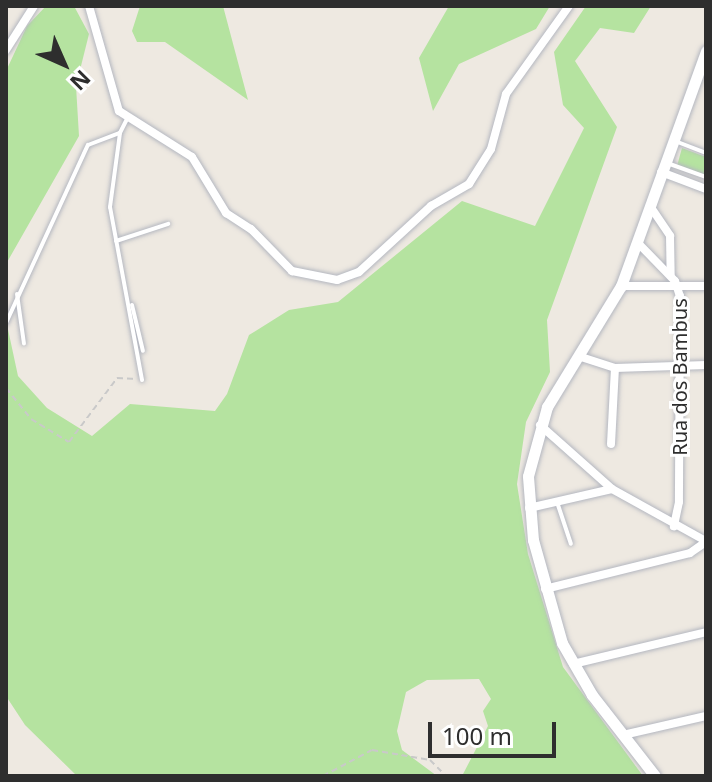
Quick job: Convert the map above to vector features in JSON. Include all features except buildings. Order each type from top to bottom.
[{"type":"main road","points":[[655,776],[573,664],[545,589],[528,508],[529,464],[539,424],[621,286],[706,51]]},
{"type":"street","points":[[6,50],[34,6]]},
{"type":"street","points":[[89,6],[103,40],[112,96],[127,119],[161,133],[192,157],[226,213],[251,229],[292,271],[337,280],[359,272],[431,206],[469,184],[491,149],[506,94],[569,6]]},
{"type":"street","points":[[663,167],[706,189]]},
{"type":"street","points":[[650,206],[670,236],[671,276]]},
{"type":"street","name":"Rua dos Bambus","points":[[638,243],[678,287],[679,502],[674,526]]},
{"type":"street","points":[[621,286],[706,286]]},
{"type":"street","points":[[578,356],[615,368],[706,365]]},
{"type":"street","points":[[611,444],[615,368]]},
{"type":"street","points":[[539,424],[612,489],[706,542],[690,553],[545,589]]},
{"type":"street","points":[[528,508],[612,489]]},
{"type":"street","points":[[573,664],[706,632]]},
{"type":"street","points":[[623,735],[706,716]]},
{"type":"lane","points":[[127,119],[120,133],[110,207],[142,380]]},
{"type":"lane","points":[[6,323],[17,292],[88,145],[120,133]]},
{"type":"lane","points":[[672,140],[706,153]]},
{"type":"lane","points":[[663,167],[706,177]]},
{"type":"lane","points":[[116,241],[168,224]]},
{"type":"lane","points":[[17,292],[24,344]]},
{"type":"lane","points":[[132,305],[143,351]]},
{"type":"lane","points":[[134,345],[141,343]]},
{"type":"lane","points":[[557,502],[571,544]]},
{"type":"path","points":[[6,388],[31,419],[69,442],[117,378],[142,380]]},
{"type":"path","points":[[323,776],[372,750],[430,760],[446,776]]},
{"type":"green space","points":[[46,6],[74,6],[89,34],[76,86],[79,136],[6,264],[6,71],[27,26]]},
{"type":"green space","points":[[140,6],[223,6],[248,100],[165,42],[137,42],[132,31]]},
{"type":"green space","points":[[449,6],[550,6],[536,29],[459,64],[433,111],[419,58]]},
{"type":"green space","points":[[586,6],[651,6],[634,33],[600,28],[575,61],[617,127],[547,320],[550,372],[526,422],[517,484],[528,554],[563,667],[643,776],[462,776],[488,726],[483,711],[491,699],[479,679],[427,680],[406,692],[397,731],[402,750],[437,776],[77,776],[25,725],[6,696],[6,320],[18,376],[47,408],[92,436],[130,404],[215,411],[227,394],[249,335],[289,310],[338,302],[462,201],[535,226],[584,128],[563,105],[554,52]]},
{"type":"green space","points":[[682,148],[706,157],[704,175],[677,166]]}]
